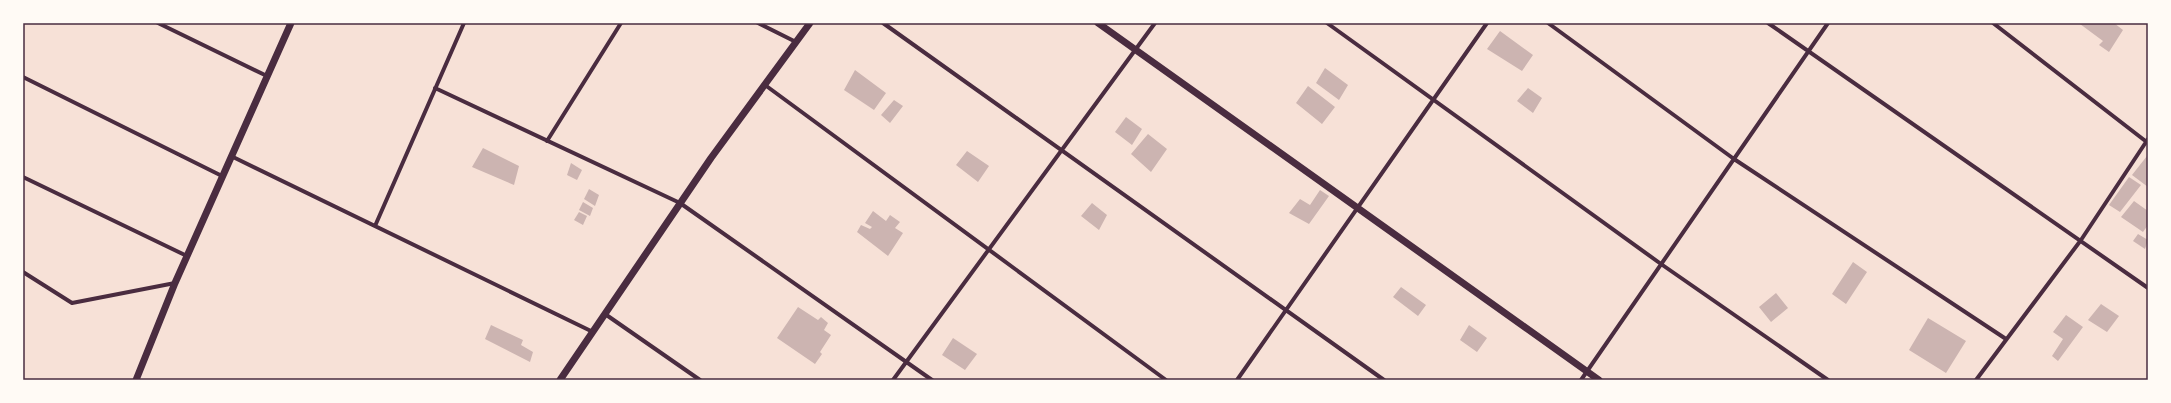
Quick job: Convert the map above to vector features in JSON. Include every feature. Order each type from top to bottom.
[{"type":"street","points":[[158,23],[267,76]]},
{"type":"street","points":[[136,380],[175,283],[291,23]]},
{"type":"street","points":[[375,226],[464,23]]},
{"type":"street","points":[[547,141],[621,23]]},
{"type":"street","points":[[758,23],[796,42]]},
{"type":"street","points":[[560,380],[680,204],[810,23]]},
{"type":"street","points":[[883,23],[1285,312],[1384,380]]},
{"type":"street","points":[[1098,23],[1599,380]]},
{"type":"street","points":[[893,380],[1062,152],[1155,23]]},
{"type":"street","points":[[1327,23],[1661,264],[1828,380]]},
{"type":"street","points":[[1237,380],[1487,23]]},
{"type":"street","points":[[1548,23],[1734,159],[2006,340]]},
{"type":"street","points":[[1768,23],[2148,288]]},
{"type":"street","points":[[1581,380],[1828,23]]},
{"type":"street","points":[[1976,380],[2081,240],[2147,141],[1993,23]]},
{"type":"street","points":[[23,77],[222,176]]},
{"type":"street","points":[[765,85],[1166,380]]},
{"type":"street","points":[[435,88],[680,204],[932,380]]},
{"type":"street","points":[[231,156],[593,332]]},
{"type":"street","points":[[23,176],[187,256]]},
{"type":"street","points":[[23,272],[72,303],[175,283]]},
{"type":"street","points":[[605,314],[700,380]]},
{"type":"building","points":[[2114,23],[2123,30],[2109,52],[2099,45],[2103,41],[2080,24]]},
{"type":"building","points":[[1500,31],[1533,55],[1522,71],[1487,49]]},
{"type":"building","points":[[1325,68],[1348,85],[1339,100],[1316,83]]},
{"type":"building","points":[[855,70],[886,93],[874,110],[844,90]]},
{"type":"building","points":[[1308,86],[1335,107],[1322,124],[1296,103]]},
{"type":"building","points":[[1528,88],[1542,98],[1533,113],[1517,101]]},
{"type":"building","points":[[894,100],[903,106],[890,123],[881,115]]},
{"type":"building","points":[[1126,117],[1142,129],[1132,145],[1115,132]]},
{"type":"building","points":[[1148,134],[1167,149],[1151,172],[1131,154]]},
{"type":"building","points":[[483,148],[519,166],[514,185],[472,167]]},
{"type":"building","points":[[967,151],[989,166],[978,182],[956,165]]},
{"type":"building","points":[[2147,156],[2148,157],[2148,187],[2132,175]]},
{"type":"building","points":[[571,163],[582,170],[577,180],[567,175]]},
{"type":"building","points":[[2129,177],[2141,185],[2120,212],[2109,205]]},
{"type":"building","points":[[589,189],[599,195],[595,206],[584,199]]},
{"type":"building","points":[[1320,190],[1329,196],[1309,224],[1289,213],[1300,199],[1310,205]]},
{"type":"building","points":[[2134,201],[2148,211],[2148,225],[2143,232],[2121,217]]},
{"type":"building","points":[[583,202],[593,208],[590,216],[579,210]]},
{"type":"building","points":[[1092,203],[1107,215],[1099,230],[1081,216]]},
{"type":"building","points":[[873,211],[886,221],[890,215],[900,222],[895,228],[903,233],[888,256],[857,232],[861,225],[870,229],[872,227],[865,223]]},
{"type":"building","points":[[579,212],[587,216],[583,225],[574,220]]},
{"type":"building","points":[[2138,234],[2148,240],[2145,249],[2133,241]]},
{"type":"building","points":[[1853,262],[1867,272],[1846,304],[1832,294]]},
{"type":"building","points":[[1401,287],[1426,305],[1418,316],[1393,297]]},
{"type":"building","points":[[1776,293],[1788,308],[1771,322],[1759,307]]},
{"type":"building","points":[[2101,304],[2119,316],[2107,332],[2088,320]]},
{"type":"building","points":[[798,307],[818,320],[821,317],[828,323],[824,330],[831,335],[820,352],[822,354],[815,364],[777,338]]},
{"type":"building","points":[[2066,315],[2083,327],[2058,361],[2052,356],[2063,339],[2053,332]]},
{"type":"building","points":[[1928,318],[1966,341],[1946,373],[1909,350]]},
{"type":"building","points":[[491,325],[523,340],[521,345],[533,352],[530,362],[485,339]]},
{"type":"building","points":[[1469,325],[1487,338],[1477,352],[1460,340]]},
{"type":"building","points":[[953,338],[977,354],[965,370],[942,355]]}]
